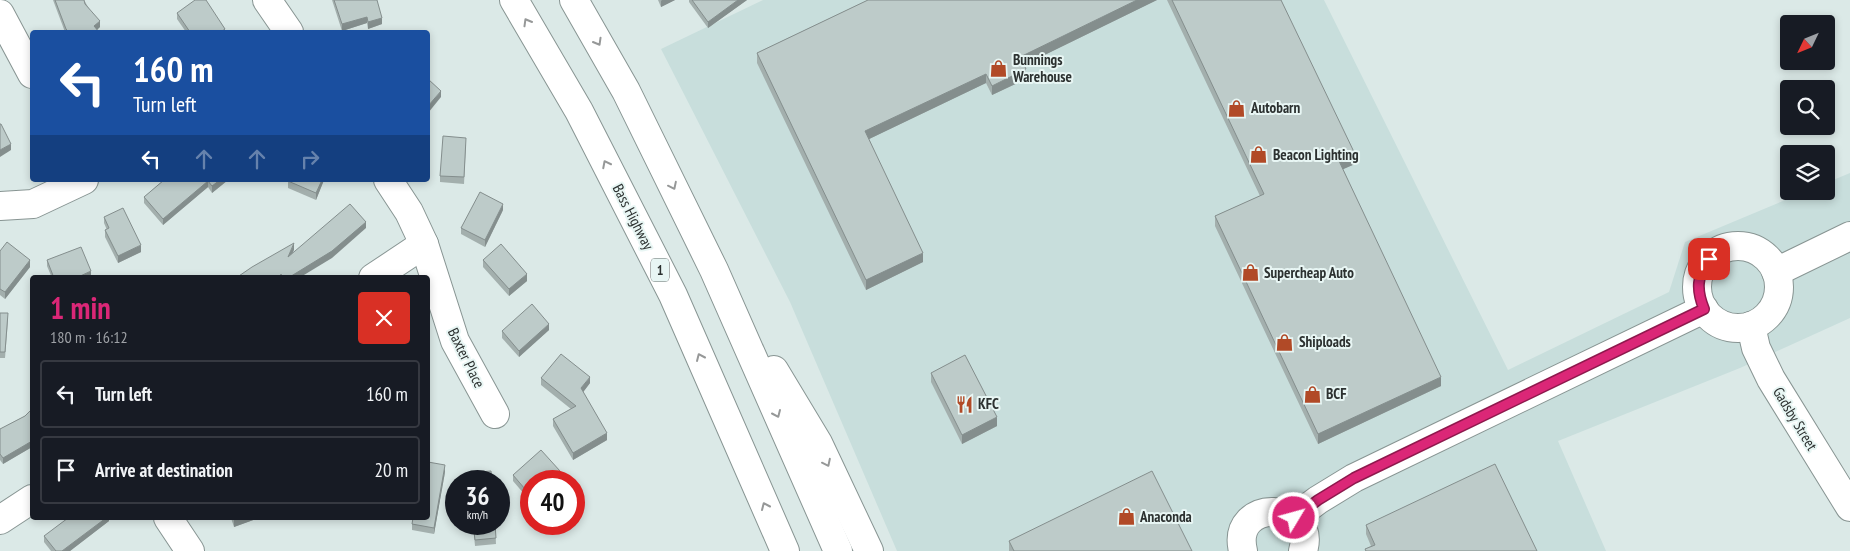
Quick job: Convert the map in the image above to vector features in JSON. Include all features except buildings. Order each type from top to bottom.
[{"type":"main road","points":[[267,0],[285,30]]},
{"type":"main road","name":"Bass Highway","points":[[514,0],[579,111],[673,295],[785,551]]},
{"type":"main road","points":[[574,0],[626,91],[714,270],[838,551]]},
{"type":"main road","points":[[0,14],[30,70]]},
{"type":"main road","points":[[0,206],[33,204],[80,182]]},
{"type":"main road","name":"Baxter Place","points":[[389,182],[409,212],[424,244],[455,341],[495,414]]},
{"type":"main road","points":[[1776,272],[1850,236]]},
{"type":"main road","points":[[378,275],[424,244]]},
{"type":"main road","points":[[1739,247],[1758,252],[1769,260],[1776,272],[1779,285],[1778,298],[1772,310],[1763,320],[1751,326],[1738,328],[1724,326],[1713,319],[1704,309],[1698,296],[1698,283],[1705,264],[1720,251],[1739,247]]},
{"type":"main road","points":[[714,270],[818,443],[869,551]]},
{"type":"main road","points":[[1294,518],[1318,500],[1354,478],[1704,309]]},
{"type":"main road","name":"Gadsby Street","points":[[1751,326],[1756,348],[1771,379],[1850,507]]},
{"type":"main road","points":[[0,520],[30,500]]},
{"type":"main road","points":[[1244,551],[1242,538],[1245,528],[1251,519],[1263,512],[1274,510],[1284,512],[1294,518],[1301,527],[1304,538],[1303,551]]},
{"type":"main road","points":[[169,520],[190,551]]},
{"type":"shaded area","points":[[763,0],[1324,0],[1508,370],[1669,292],[1685,242],[1785,200],[1835,200],[1835,179],[1850,173],[1850,318],[1740,368],[1558,441],[1606,551],[897,551],[790,302],[661,49]]},
{"type":"place","name":"Bunnings Warehouse","points":[[999,69]]},
{"type":"place","name":"Autobarn","points":[[1237,108]]},
{"type":"place","name":"Beacon Lighting","points":[[1259,155]]},
{"type":"place","name":"Supercheap Auto","points":[[1250,273]]},
{"type":"place","name":"Shiploads","points":[[1285,342]]},
{"type":"place","name":"BCF","points":[[1312,394]]},
{"type":"place","name":"KFC","points":[[964,404]]},
{"type":"place","name":"Anaconda","points":[[1126,517]]},
{"type":"route","points":[[1294,518],[1318,500],[1354,478],[1420,448],[1704,309],[1698,296],[1698,283],[1701,270],[1709,259]]}]
